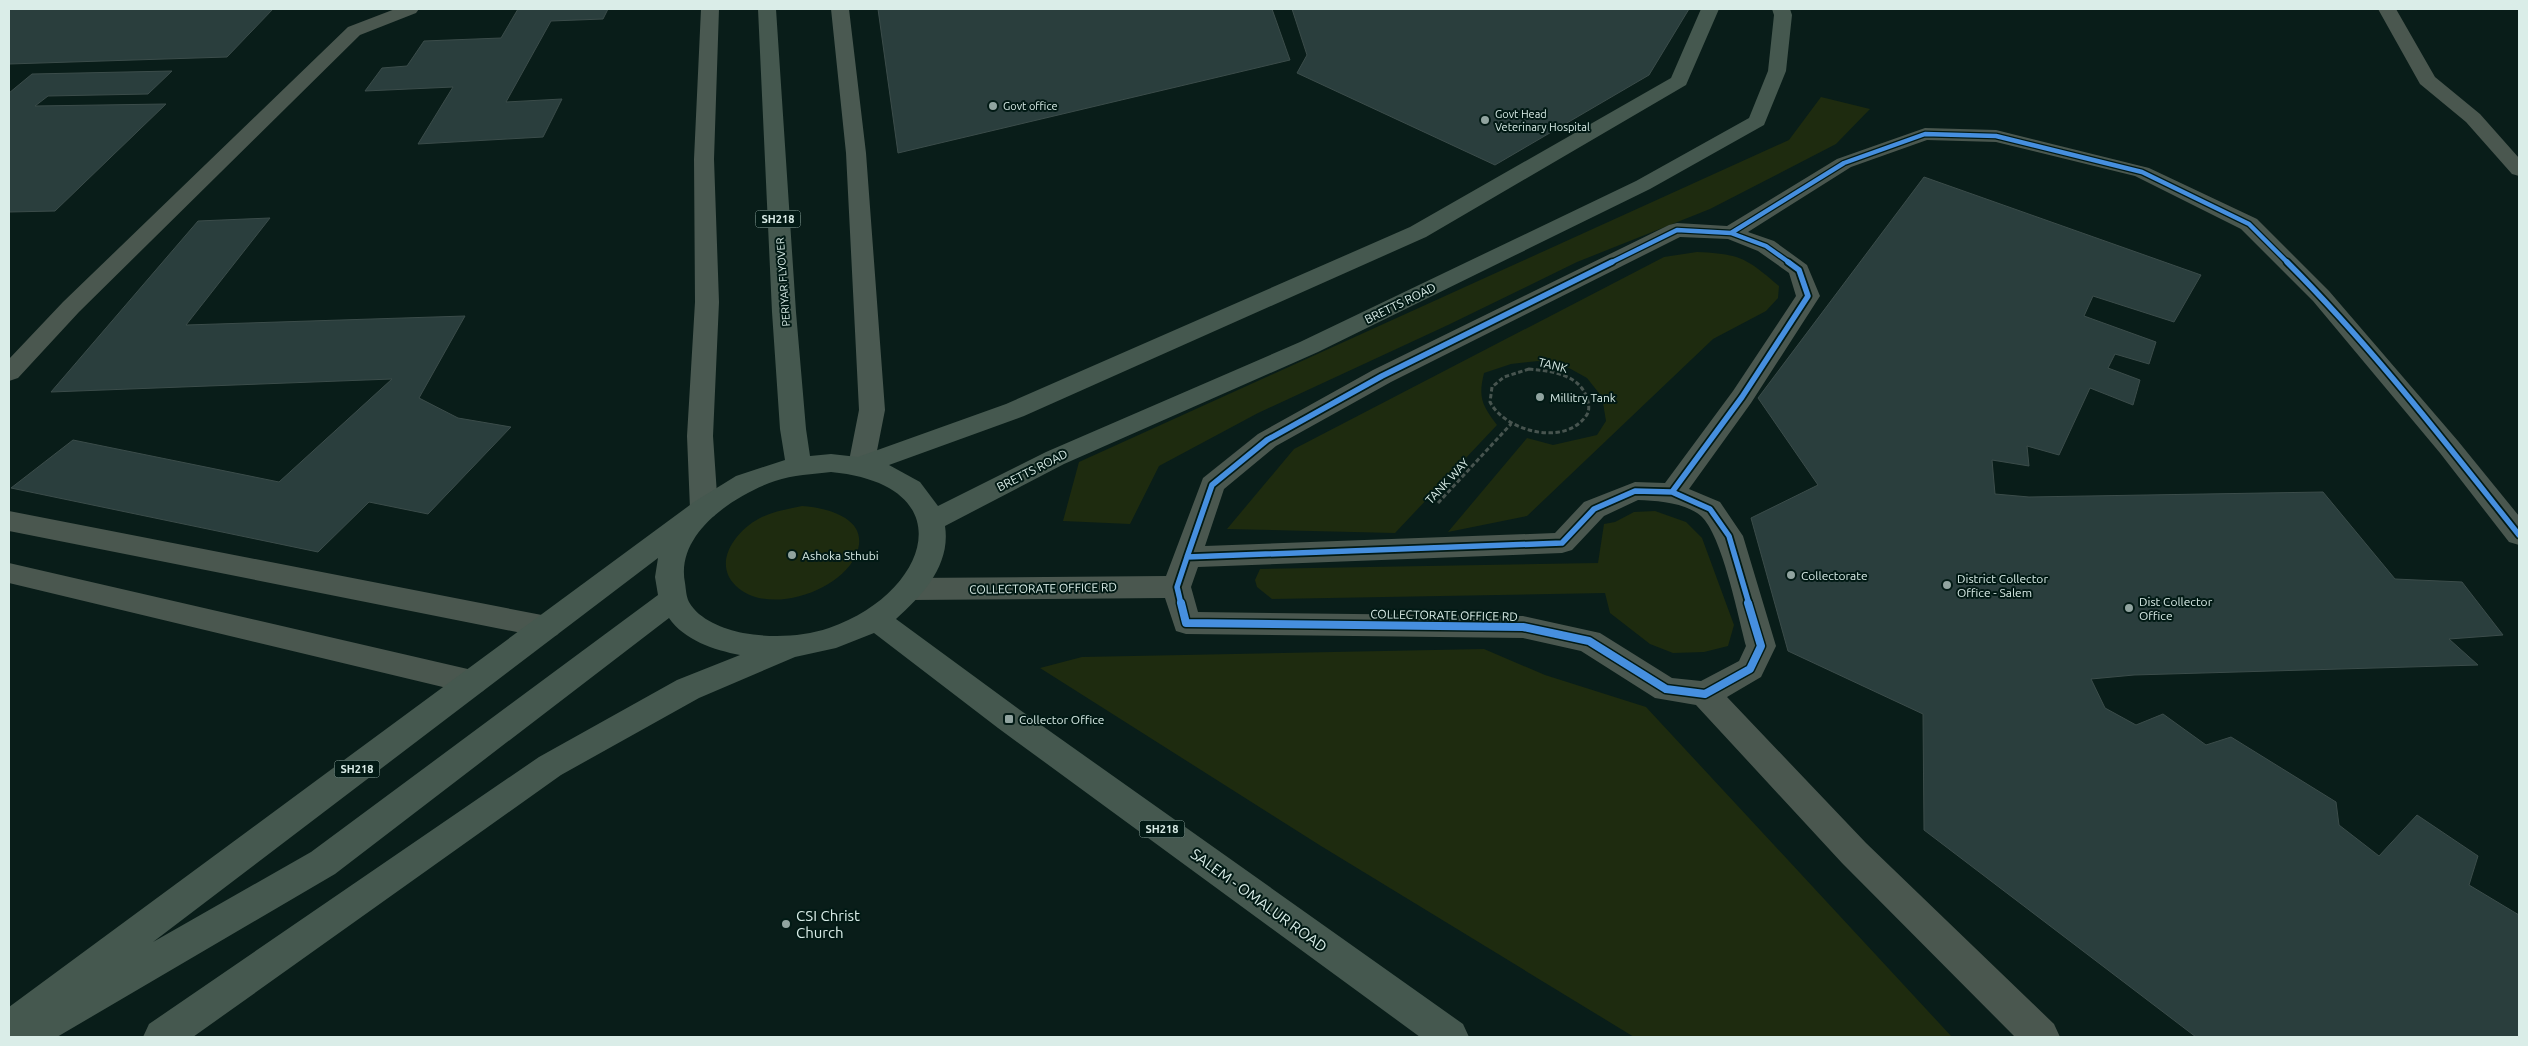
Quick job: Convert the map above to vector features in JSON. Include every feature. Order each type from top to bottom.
[{"type":"main road","name":"PERIYAR FLYOVER","points":[[767,9],[777,203],[794,429],[799,466]]},
{"type":"main road","points":[[861,466],[1015,410],[1418,232],[1679,81],[1710,9]]},
{"type":"main road","name":"BRETTS ROAD","points":[[932,521],[1055,458],[1309,347],[1635,189],[1757,121],[1777,71],[1783,15],[1781,9]]},
{"type":"main road","name":"SH218","points":[[9,1029],[472,682],[704,509],[733,489],[765,474],[799,466],[831,463],[861,466],[886,473],[908,486],[923,502],[932,521],[933,544],[926,566],[910,589],[876,618],[835,637],[790,647],[751,647],[715,638],[688,622],[673,599],[669,569],[680,537],[704,509]]},
{"type":"main road","points":[[23,1037],[324,863],[673,599]]},
{"type":"main road","name":"SALEM - OMALUR ROAD","points":[[876,618],[1009,719],[1450,1037]]},
{"type":"main road","points":[[162,1037],[550,766],[688,688],[790,647]]},
{"type":"street","points":[[9,373],[71,307],[354,31],[410,9]]},
{"type":"street","points":[[704,509],[700,436],[707,302],[704,159],[710,9]]},
{"type":"street","points":[[840,9],[856,153],[872,410],[861,466]]},
{"type":"street","points":[[2387,9],[2427,80],[2473,118],[2519,170]]},
{"type":"street","points":[[1731,233],[1844,163],[1925,134],[1996,136],[2142,172],[2249,224],[2321,296],[2449,446],[2519,535]]},
{"type":"street","points":[[1177,587],[1212,485],[1267,440],[1382,376],[1677,230],[1731,233],[1766,246],[1799,270],[1808,296],[1742,397],[1672,492]]},
{"type":"street","points":[[1186,558],[1562,543],[1594,509],[1635,491],[1672,492],[1710,509],[1730,536],[1761,646],[1750,669],[1705,694],[1854,853],[2041,1037]]},
{"type":"street","points":[[9,521],[547,627]]},
{"type":"street","points":[[9,574],[472,682]]},
{"type":"street","name":"COLLECTORATE OFFICE RD","points":[[910,589],[1177,587],[1186,623],[1523,627],[1589,641],[1666,688],[1705,694]]},
{"type":"green space","points":[[1821,97],[1870,109],[1836,144],[1710,209],[1577,262],[1448,325],[1258,413],[1159,466],[1130,524],[1063,521],[1079,462],[1789,140]]},
{"type":"green space","points":[[1697,252],[1734,256],[1750,263],[1779,286],[1778,298],[1766,311],[1713,339],[1527,516],[1448,532],[1527,438],[1553,445],[1597,435],[1606,421],[1602,397],[1587,378],[1569,368],[1538,361],[1511,364],[1484,373],[1481,389],[1483,401],[1497,425],[1395,533],[1227,529],[1294,449],[1664,257]]},
{"type":"green space","points":[[802,506],[836,513],[854,525],[858,534],[859,544],[855,557],[846,570],[834,581],[818,589],[801,596],[783,599],[765,599],[749,595],[736,586],[729,577],[726,567],[730,547],[736,538],[744,529],[762,517]]},
{"type":"green space","points":[[1655,511],[1686,522],[1702,538],[1734,625],[1728,646],[1704,652],[1673,653],[1650,644],[1610,613],[1605,593],[1272,599],[1257,587],[1255,580],[1260,569],[1598,563],[1604,524],[1615,522],[1634,512]]},
{"type":"green space","points":[[1484,649],[1545,675],[1646,707],[1952,1037],[1634,1037],[1321,846],[1040,668],[1082,657]]},
{"type":"building","points":[[9,9],[273,9],[227,57],[9,64]]},
{"type":"building","points":[[518,9],[608,9],[603,19],[551,21],[506,102],[562,99],[543,137],[418,144],[453,87],[365,91],[382,68],[407,66],[424,41],[501,38]]},
{"type":"building","name":"Govt office","points":[[878,9],[1272,9],[1290,60],[898,153]]},
{"type":"building","name":"Govt Head Veterinary Hospital","points":[[1292,9],[1689,9],[1649,75],[1495,165],[1297,73],[1307,55]]},
{"type":"building","points":[[172,71],[148,94],[48,96],[35,106],[166,104],[55,211],[9,212],[9,93],[32,74]]},
{"type":"building","name":"Dist Collector Office","points":[[1924,177],[2201,275],[2174,322],[2093,296],[2084,316],[2156,342],[2149,364],[2115,354],[2108,368],[2140,380],[2133,405],[2090,388],[2059,455],[2027,446],[2029,466],[1992,460],[1995,494],[2029,497],[2323,492],[2395,579],[2462,582],[2503,635],[2449,639],[2478,665],[2134,675],[2091,679],[2105,708],[2136,725],[2163,714],[2206,745],[2231,737],[2336,802],[2339,825],[2379,856],[2417,815],[2478,856],[2469,885],[2519,915],[2519,1037],[2196,1037],[1924,830],[1923,714],[1788,651],[1751,518],[1818,485],[1758,398]]},
{"type":"building","points":[[270,218],[186,325],[465,316],[419,398],[458,418],[511,427],[428,514],[369,502],[318,552],[11,488],[73,440],[279,482],[392,379],[51,392],[198,221]]},
{"type":"cycle path","points":[[1731,233],[1844,163],[1925,134],[1996,136],[2142,172],[2249,224],[2321,296],[2449,447],[2519,535]]},
{"type":"cycle path","points":[[1186,557],[1562,543],[1594,509],[1635,491],[1672,492],[1710,509],[1729,536],[1761,646],[1750,669],[1705,694],[1666,689],[1589,641],[1523,627],[1186,623],[1177,587],[1212,485],[1267,440],[1382,376],[1677,230],[1731,233],[1766,246],[1799,270],[1808,296],[1742,397],[1672,492]]},
{"type":"place","name":"Govt office","points":[[993,106]]},
{"type":"place","name":"Govt Head Veterinary Hospital","points":[[1485,120]]},
{"type":"place","name":"Millitry Tank","points":[[1540,397]]},
{"type":"place","name":"Ashoka Sthubi","points":[[792,555]]},
{"type":"place","name":"Collectorate","points":[[1791,575]]},
{"type":"place","name":"District Collector Office - Salem","points":[[1947,585]]},
{"type":"place","name":"Dist Collector Office","points":[[2129,608]]},
{"type":"place","name":"Collector Office","points":[[1009,719]]},
{"type":"place","name":"CSI Christ Church","points":[[786,924]]}]
